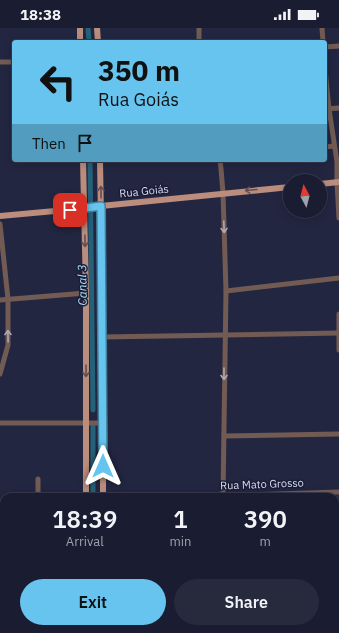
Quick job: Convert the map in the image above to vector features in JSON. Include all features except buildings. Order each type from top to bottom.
[{"type":"main road","points":[[80,28],[80,40]]},
{"type":"main road","points":[[98,28],[98,40]]},
{"type":"main road","points":[[83,162],[86,209],[86,493]]},
{"type":"main road","points":[[100,162],[99,207],[103,337],[103,493]]},
{"type":"main road","points":[[327,183],[338,182]]},
{"type":"main road","name":"Rua Goiás","points":[[0,216],[86,209],[283,187]]},
{"type":"street","points":[[199,28],[199,40]]},
{"type":"street","points":[[322,28],[323,40]]},
{"type":"street","points":[[327,47],[339,46]]},
{"type":"street","points":[[0,62],[12,62]]},
{"type":"street","points":[[339,108],[327,109],[336,162],[339,218]]},
{"type":"street","points":[[327,147],[334,146]]},
{"type":"street","points":[[220,162],[223,193],[226,291],[223,493]]},
{"type":"street","points":[[0,224],[8,299],[8,345],[0,374]]},
{"type":"street","points":[[226,291],[339,278]]},
{"type":"street","points":[[0,300],[86,293]]},
{"type":"street","points":[[339,314],[339,350]]},
{"type":"street","points":[[103,337],[339,333]]},
{"type":"street","points":[[0,423],[103,423]]},
{"type":"street","points":[[224,436],[339,434]]},
{"type":"street","points":[[38,479],[38,493]]},
{"type":"street","name":"Rua Mato Grosso","points":[[300,493],[339,492]]},
{"type":"waterway","name":"Canal 3","points":[[88,28],[89,40]]},
{"type":"waterway","name":"Canal 3","points":[[90,162],[93,410]]},
{"type":"waterway","name":"Canal 3","points":[[93,426],[93,491]]},
{"type":"route","points":[[70,210],[101,206],[103,466]]}]
